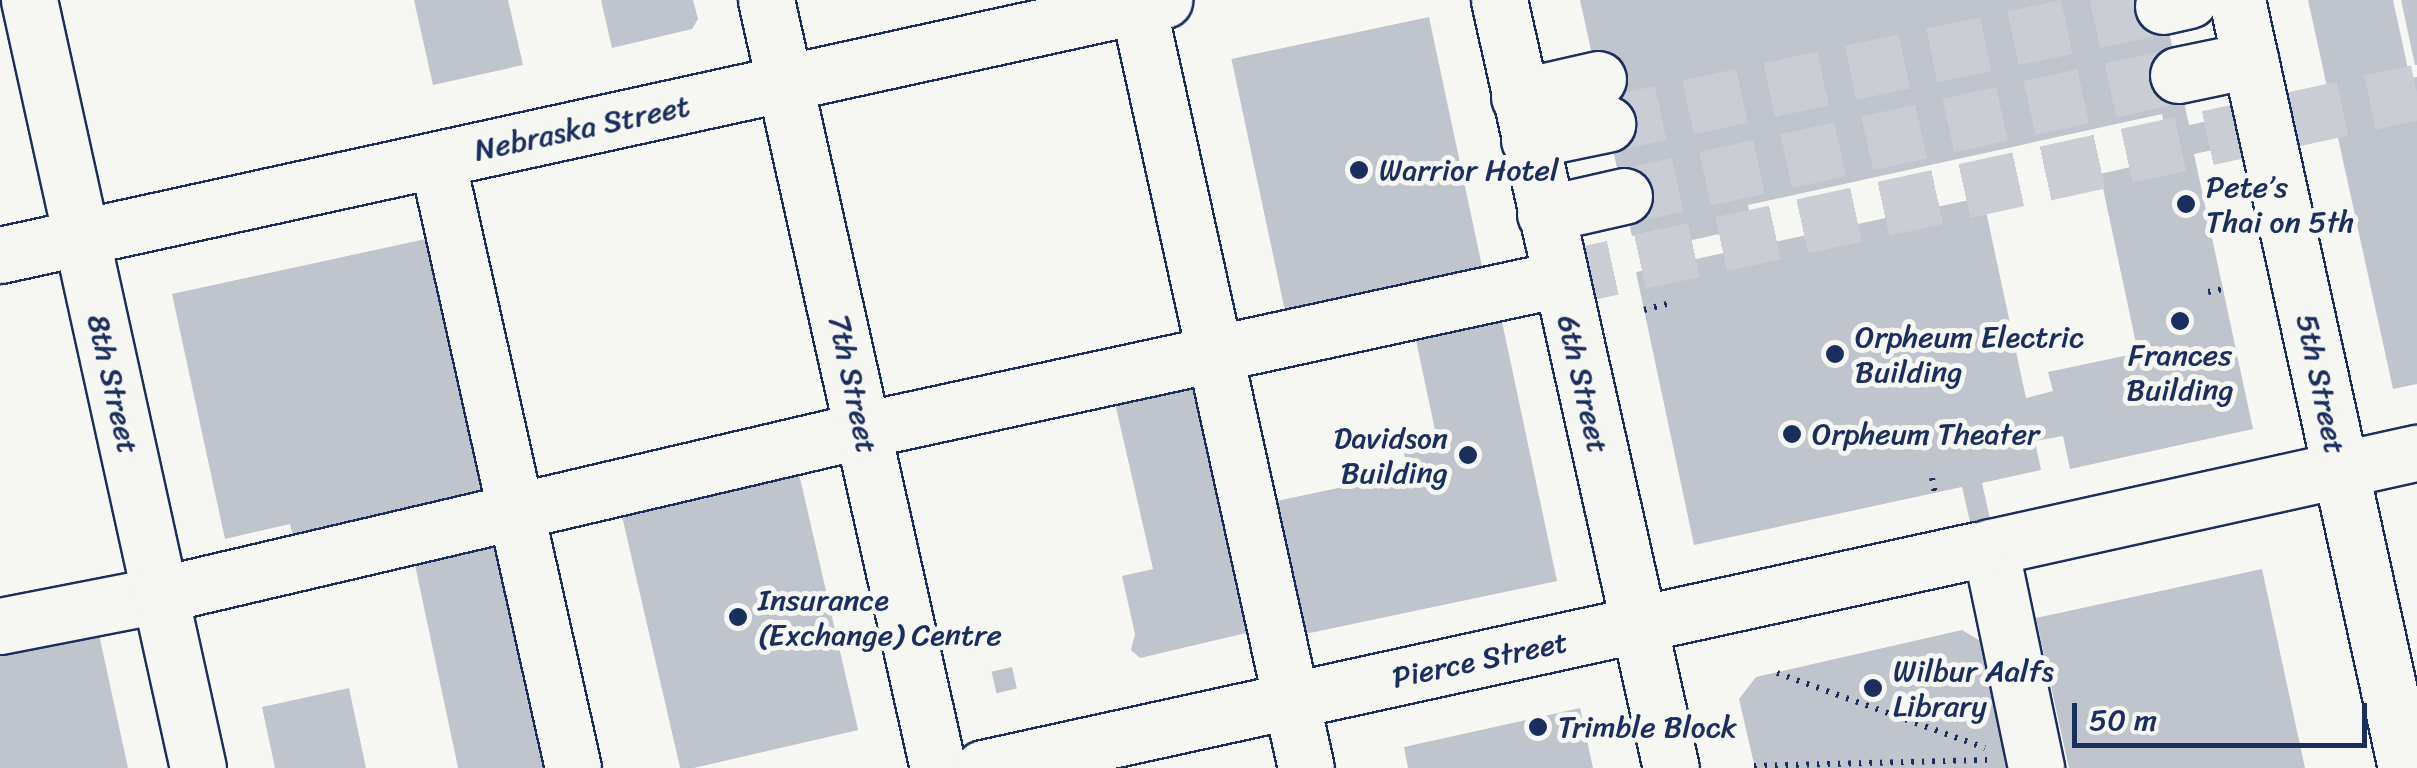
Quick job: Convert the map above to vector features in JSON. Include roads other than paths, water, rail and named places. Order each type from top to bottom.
[{"type":"main road","name":"8th Street","points":[[29,0],[198,768]]},
{"type":"main road","name":"7th Street","points":[[766,0],[938,768]]},
{"type":"main road","name":"6th Street","points":[[1498,0],[1558,279],[1672,768]]},
{"type":"main road","name":"5th Street","points":[[2237,0],[2406,768]]},
{"type":"main road","name":"Nebraska Street","points":[[0,255],[1136,4]]},
{"type":"main road","points":[[1136,4],[1306,768]]},
{"type":"main road","points":[[2178,76],[2250,60]]},
{"type":"main road","points":[[1524,119],[1603,102]]},
{"type":"main road","points":[[437,160],[572,768]]},
{"type":"main road","points":[[1544,214],[1624,196]]},
{"type":"main road","points":[[0,626],[160,594],[863,430],[1558,279]]},
{"type":"main road","name":"Pierce Street","points":[[983,768],[2417,453]]},
{"type":"main road","points":[[1988,548],[2009,760]]},
{"type":"tunnel","points":[[1607,124],[2163,6]]},
{"type":"tunnel","points":[[1624,196],[2178,75]]},
{"type":"tunnel","points":[[1559,279],[2417,92]]},
{"type":"place","name":"Warrior Hotel","points":[[1359,170]]},
{"type":"place","name":"Pete’s Thai on 5th","points":[[2186,204]]},
{"type":"place","name":"Frances Building","points":[[2180,321]]},
{"type":"place","name":"Orpheum Electric Building","points":[[1835,354]]},
{"type":"place","name":"Orpheum Theater","points":[[1792,434]]},
{"type":"place","name":"Davidson Building","points":[[1468,455]]},
{"type":"place","name":"Insurance (Exchange) Centre","points":[[738,617]]},
{"type":"place","name":"Wilbur Aalfs Library","points":[[1873,688]]},
{"type":"place","name":"Trimble Block","points":[[1538,727]]}]
